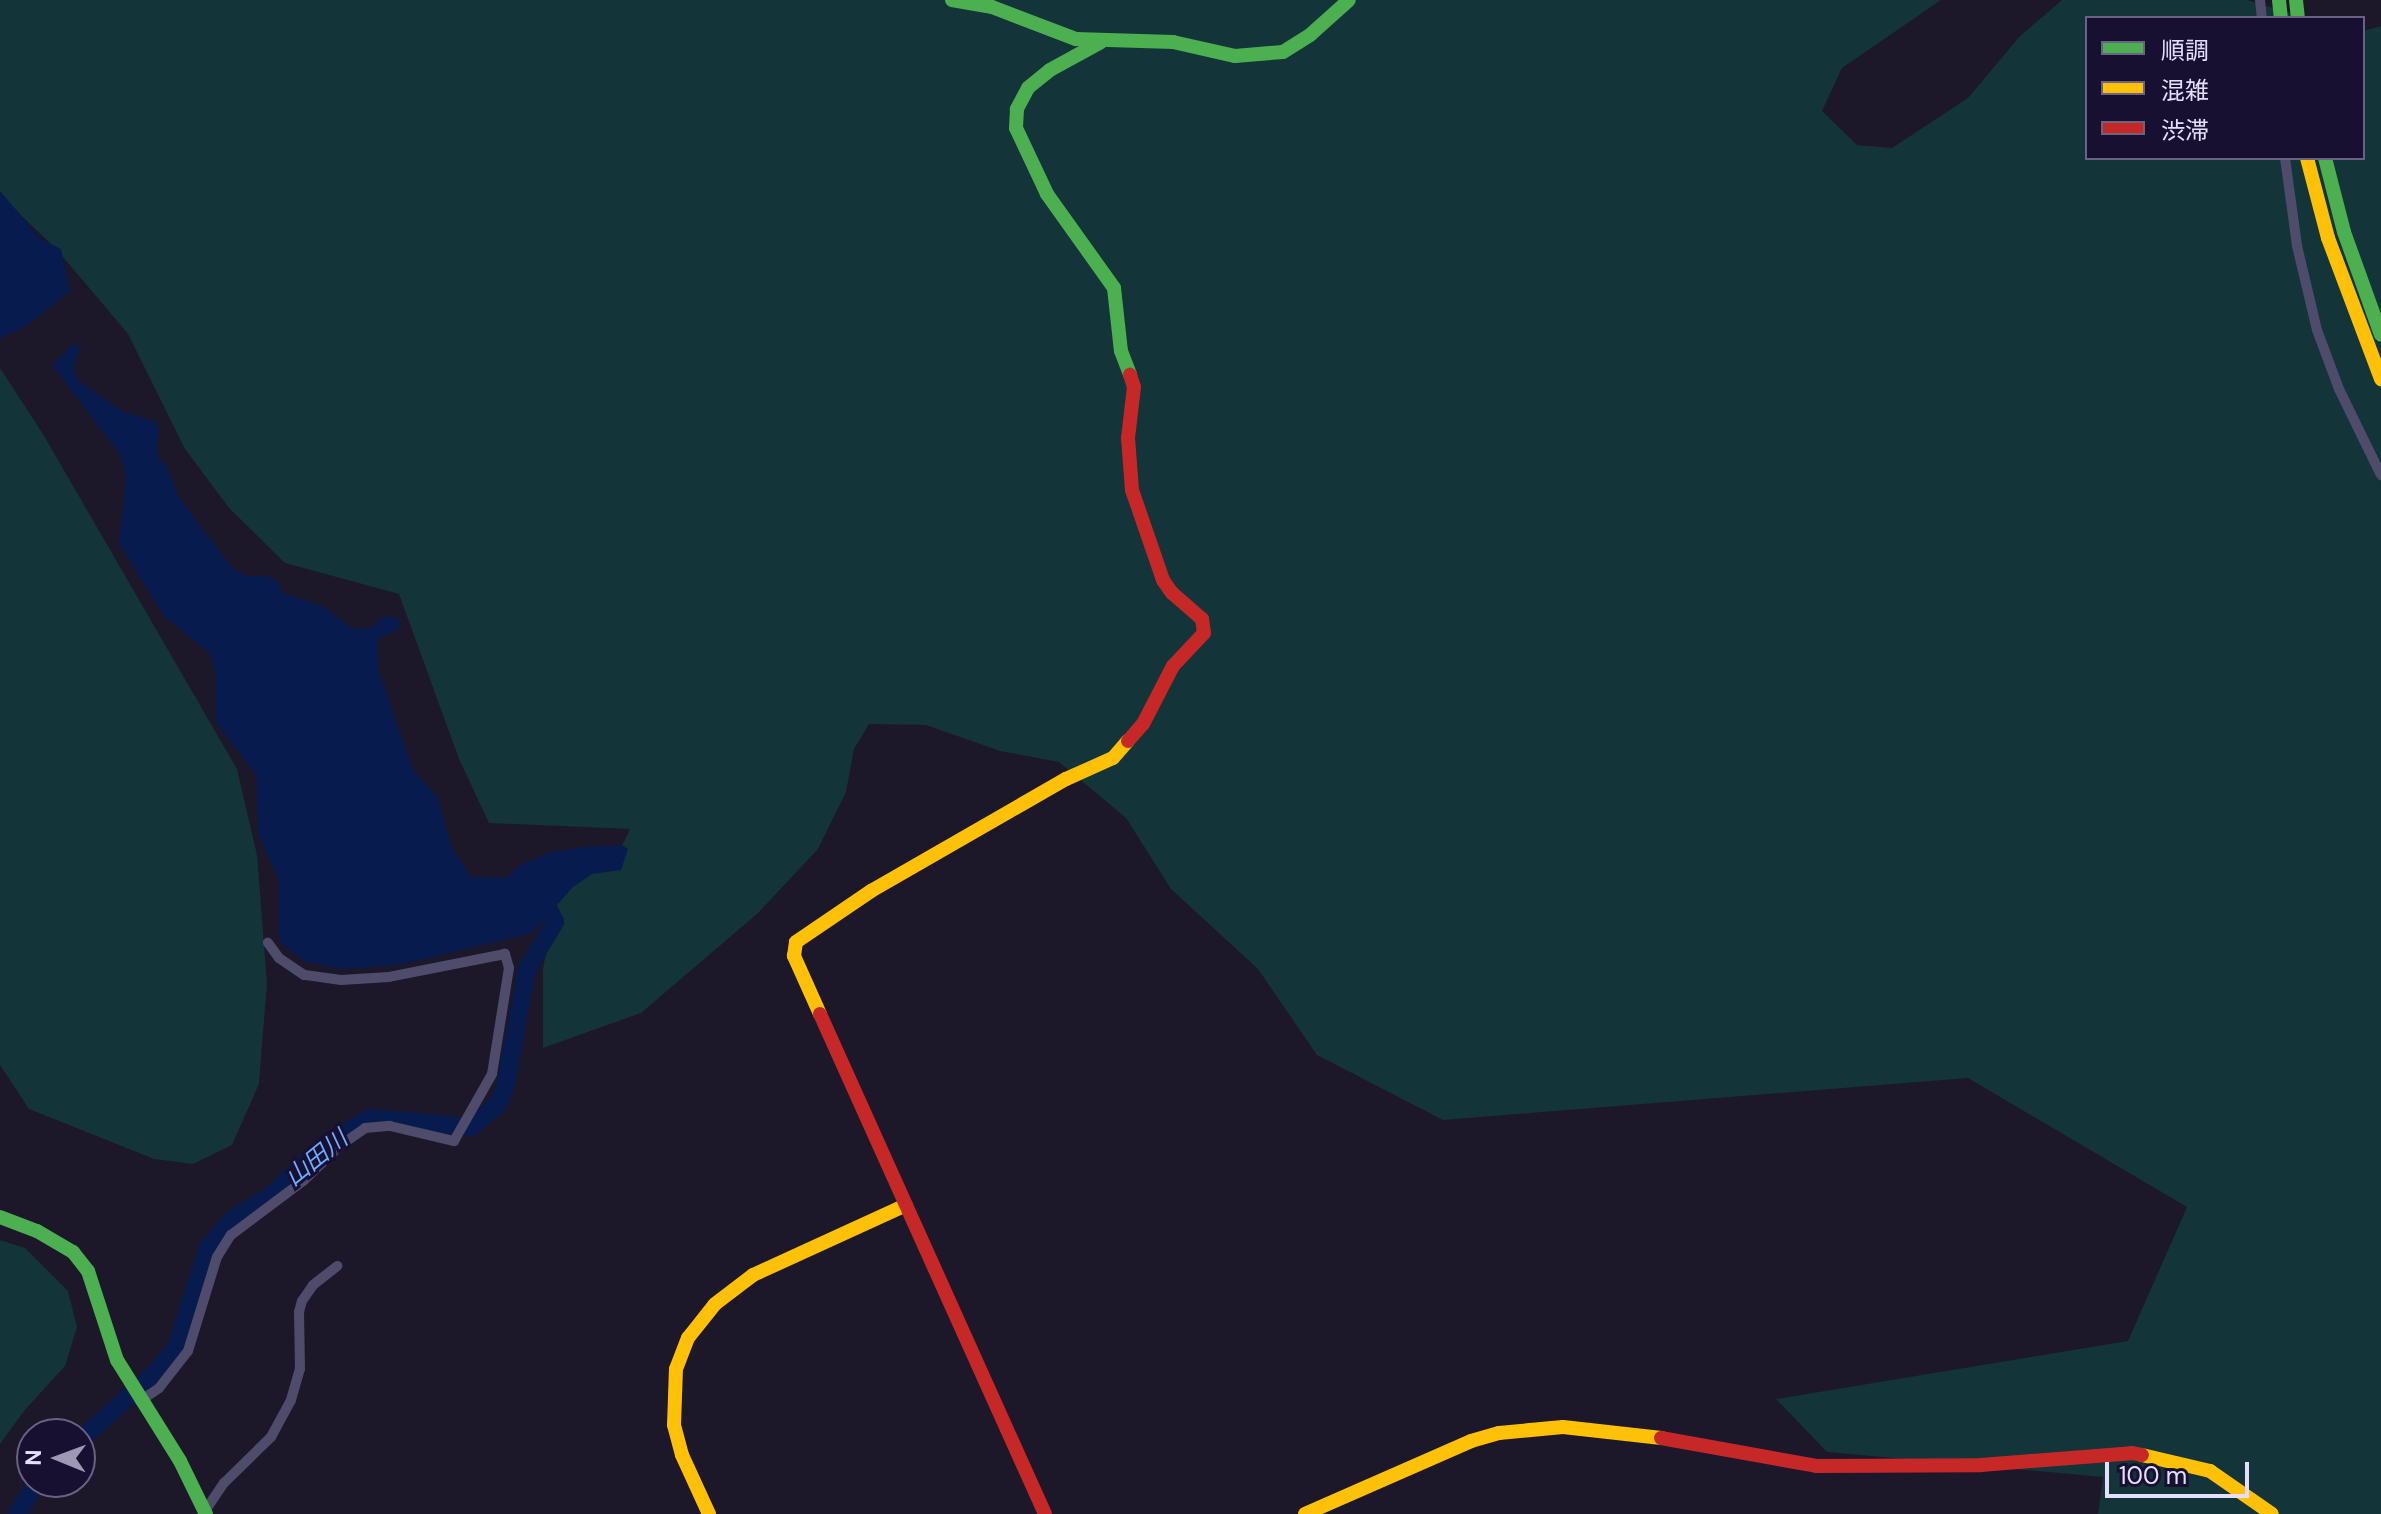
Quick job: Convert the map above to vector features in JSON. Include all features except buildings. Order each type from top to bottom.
[{"type":"main road","points":[[952,0],[992,7],[1076,39],[1173,42],[1214,54],[1269,55],[1297,45],[1349,0]]},
{"type":"main road","points":[[1045,1514],[794,956],[796,942],[871,891],[1066,779],[1113,758],[1138,732],[1173,666],[1204,633],[1202,619],[1172,593],[1163,580],[1132,490],[1128,438],[1134,387],[1121,351],[1114,288],[1047,194],[1016,128],[1017,109],[1028,88],[1050,70],[1101,42]]},
{"type":"main road","points":[[2308,160],[2328,238],[2381,379]]},
{"type":"main road","points":[[2326,160],[2344,232],[2381,335]]},
{"type":"main road","points":[[709,1514],[682,1455],[674,1425],[676,1369],[688,1338],[715,1304],[753,1275],[906,1205]]},
{"type":"main road","points":[[0,1217],[37,1231],[73,1252],[88,1271],[117,1360],[180,1461],[205,1513]]},
{"type":"main road","points":[[1305,1514],[1457,1446],[1499,1433],[1563,1427],[1628,1432],[1816,1466],[1996,1465],[2132,1453],[2210,1471],[2272,1514]]},
{"type":"street","points":[[2285,160],[2297,246],[2317,330],[2339,389],[2381,475]]},
{"type":"street","points":[[140,1401],[159,1388],[188,1351],[217,1257],[231,1235],[303,1181],[341,1145],[365,1128],[390,1126],[454,1141],[492,1074],[509,968],[505,954],[389,977],[341,980],[304,975],[279,958],[268,943]]},
{"type":"street","points":[[205,1513],[224,1483],[271,1437],[291,1400],[300,1369],[299,1312],[302,1301],[313,1285],[337,1266]]},
{"type":"green space","points":[[0,0],[1941,0],[1842,68],[1822,111],[1857,145],[1892,148],[1968,98],[2020,36],[2062,0],[2247,0],[2299,16],[2085,16],[2085,160],[2365,160],[2365,30],[2381,26],[2381,1514],[2098,1514],[2103,1477],[1827,1452],[1776,1399],[2128,1341],[2187,1207],[1968,1078],[1443,1120],[1317,1055],[1258,969],[1171,889],[1126,818],[1059,762],[1000,751],[926,725],[869,724],[854,749],[846,792],[818,849],[757,914],[641,1013],[543,1048],[543,969],[556,901],[571,872],[621,848],[630,829],[489,823],[459,759],[399,594],[285,563],[229,508],[185,449],[128,334],[58,251],[0,195]]},
{"type":"green space","points":[[0,368],[43,434],[237,769],[257,855],[267,983],[259,1084],[232,1145],[193,1164],[154,1159],[29,1109],[0,1065]]},
{"type":"green space","points":[[0,1240],[25,1248],[68,1291],[77,1327],[65,1366],[16,1418],[0,1444]]},
{"type":"water","points":[[0,191],[41,239],[61,249],[70,291],[28,325],[0,338]]},
{"type":"water","points":[[74,343],[80,349],[73,367],[78,381],[124,412],[154,421],[159,427],[157,456],[167,467],[178,496],[233,569],[246,576],[268,576],[276,580],[283,593],[324,607],[353,629],[373,627],[383,616],[398,618],[401,625],[396,631],[382,636],[377,642],[379,672],[413,770],[438,797],[450,844],[471,877],[507,878],[517,867],[550,852],[622,845],[628,849],[621,870],[592,874],[573,887],[532,933],[399,965],[343,969],[306,962],[283,945],[279,939],[279,880],[258,833],[256,775],[216,722],[216,674],[210,654],[163,615],[119,543],[126,476],[120,454],[52,365]]},
{"type":"waterway","name":"山田川","points":[[96,1426],[154,1374],[176,1348],[208,1247],[234,1218],[270,1196],[326,1144],[370,1118],[471,1127],[498,1104],[505,1088],[527,969],[555,922],[542,895]]},
{"type":"waterway","name":"山田川","points":[[17,1514],[28,1498]]},
{"type":"traffic: fast","points":[[952,0],[992,7],[1076,39],[1173,42],[1235,56],[1283,52],[1310,35],[1349,0]]},
{"type":"traffic: fast","points":[[2279,0],[2281,16]]},
{"type":"traffic: fast","points":[[2296,0],[2298,16]]},
{"type":"traffic: fast","points":[[1101,42],[1050,70],[1028,88],[1017,109],[1016,128],[1047,194],[1114,288],[1121,351],[1130,375]]},
{"type":"traffic: fast","points":[[2326,160],[2344,232],[2381,335]]},
{"type":"traffic: fast","points":[[0,1217],[37,1231],[73,1252],[88,1271],[117,1360],[180,1461],[206,1514]]},
{"type":"traffic: slow","points":[[2308,160],[2328,238],[2381,379]]},
{"type":"traffic: slow","points":[[820,1014],[794,956],[796,942],[871,891],[1066,779],[1113,758],[1128,741]]},
{"type":"traffic: slow","points":[[709,1514],[682,1455],[674,1425],[676,1369],[688,1338],[715,1304],[753,1275],[906,1205]]},
{"type":"traffic: slow","points":[[1305,1514],[1471,1441],[1499,1433],[1563,1427],[1661,1438]]},
{"type":"traffic: slow","points":[[2142,1455],[2210,1471],[2272,1514]]},
{"type":"traffic: jam","points":[[1128,741],[1143,724],[1173,666],[1204,633],[1202,619],[1172,593],[1163,580],[1132,490],[1128,438],[1134,387],[1130,375]]},
{"type":"traffic: jam","points":[[820,1014],[1045,1514]]},
{"type":"traffic: jam","points":[[1661,1438],[1816,1466],[1981,1465],[2132,1453],[2142,1455]]}]
